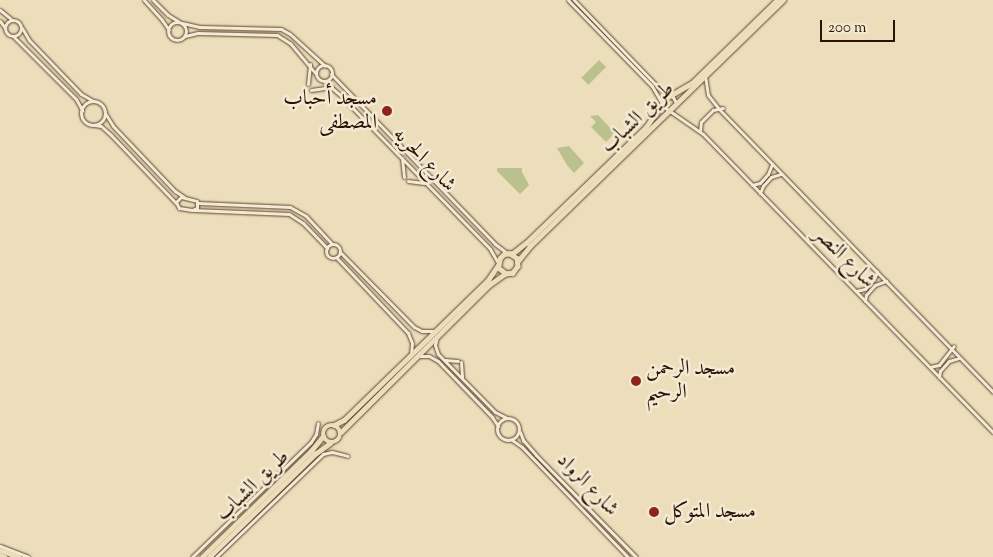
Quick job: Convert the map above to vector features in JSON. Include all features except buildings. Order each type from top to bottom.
[{"type":"main road","name":"طريق الشباب","points":[[508,254],[526,243],[646,127],[662,102],[670,95],[692,83],[777,0]]},
{"type":"main road","name":"طريق الشباب","points":[[518,261],[526,250],[784,0]]},
{"type":"main road","points":[[413,356],[341,432],[338,441],[330,443],[326,441],[323,436],[327,427],[334,426],[344,420],[413,356],[492,281],[516,270],[518,261],[508,254],[502,256],[488,280],[437,333]]},
{"type":"main road","points":[[498,264],[500,271],[506,274]]},
{"type":"main road","points":[[334,426],[341,432]]},
{"type":"main road","name":"طريق الشباب","points":[[202,557],[312,451],[323,436]]},
{"type":"main road","name":"طريق الشباب","points":[[209,557],[298,471],[330,443]]},
{"type":"main road","points":[[298,471],[298,478]]},
{"type":"main road","points":[[0,550],[18,557]]},
{"type":"main road","points":[[0,555],[5,557]]},
{"type":"street","points":[[144,0],[159,16],[174,39],[198,33],[277,35],[288,40],[310,63],[318,79],[324,81],[330,78],[330,68],[324,66],[290,34],[276,28],[200,26],[181,22],[171,25],[169,30]]},
{"type":"street","points":[[153,0],[164,12],[186,27],[184,36]]},
{"type":"street","points":[[568,0],[660,89],[675,98],[676,104]]},
{"type":"street","points":[[574,0],[612,42]]},
{"type":"street","points":[[0,10],[12,20],[19,22],[29,40],[78,91],[101,104],[113,126],[172,188],[184,197],[198,203],[290,207],[302,214],[332,244],[338,245],[340,252],[410,324],[422,331],[437,333],[436,348],[443,359],[495,412],[517,422],[520,432],[512,440],[505,440],[500,437],[498,426],[492,417],[438,361],[429,356],[413,356],[412,339],[405,329],[336,257],[329,256],[327,248],[300,221],[289,214],[179,208],[167,192],[107,131],[84,120],[82,110],[73,96],[14,37],[7,34],[0,21]]},
{"type":"street","points":[[159,16],[164,12]]},
{"type":"street","points":[[5,28],[7,22],[12,20]]},
{"type":"street","points":[[14,37],[20,34],[22,28]]},
{"type":"street","name":"شارع النصر","points":[[612,42],[657,93],[669,111],[700,132],[760,193],[801,240],[856,291],[895,335],[940,377],[954,396],[993,432]]},
{"type":"street","points":[[304,58],[309,52]]},
{"type":"street","points":[[308,84],[310,63]]},
{"type":"street","points":[[316,74],[318,69],[324,66]]},
{"type":"street","name":"شارع الحريه","points":[[331,74],[436,184],[495,244],[508,254]]},
{"type":"street","name":"شارع النصر","points":[[705,76],[707,91],[721,109],[754,142],[772,164],[864,256],[877,272],[916,309],[993,392]]},
{"type":"street","name":"شارع الحريه","points":[[324,81],[338,93],[490,249],[498,264]]},
{"type":"street","points":[[311,90],[332,87]]},
{"type":"street","points":[[338,93],[343,88]]},
{"type":"street","points":[[657,93],[660,93],[660,89]]},
{"type":"street","points":[[73,96],[78,91]]},
{"type":"street","points":[[82,110],[85,105],[93,101]]},
{"type":"street","points":[[700,132],[700,123],[712,110],[721,109]]},
{"type":"street","points":[[94,125],[102,121],[105,113]]},
{"type":"street","points":[[107,131],[113,126]]},
{"type":"street","points":[[398,154],[403,150]]},
{"type":"street","points":[[402,158],[404,177]]},
{"type":"street","points":[[752,185],[760,183],[768,174],[772,164]]},
{"type":"street","points":[[760,193],[762,186],[771,177],[782,174]]},
{"type":"street","points":[[408,181],[425,183]]},
{"type":"street","points":[[431,188],[436,184]]},
{"type":"street","points":[[167,192],[172,188]]},
{"type":"street","points":[[176,203],[178,198],[184,197]]},
{"type":"street","points":[[194,210],[198,207],[198,203]]},
{"type":"street","points":[[209,211],[208,206],[211,204]]},
{"type":"street","points":[[327,248],[332,244]]},
{"type":"street","points":[[490,249],[495,244]]},
{"type":"street","points":[[336,257],[340,252]]},
{"type":"street","points":[[856,291],[865,289],[872,282],[877,272]]},
{"type":"street","points":[[865,301],[866,295],[875,285],[886,281]]},
{"type":"street","points":[[385,308],[390,303]]},
{"type":"street","points":[[405,329],[410,324]]},
{"type":"street","points":[[930,367],[939,365],[953,348]]},
{"type":"street","points":[[940,377],[940,371],[949,362],[960,358]]},
{"type":"street","points":[[438,361],[443,359],[460,362],[462,378]]},
{"type":"street","points":[[498,426],[507,418]]},
{"type":"street","points":[[192,557],[311,442],[316,434],[318,424]]},
{"type":"street","name":"شارع الرواد","points":[[520,432],[523,440],[536,455],[636,557]]},
{"type":"street","name":"شارع الرواد","points":[[512,440],[519,444],[628,557]]},
{"type":"street","points":[[216,557],[325,453],[348,456]]},
{"type":"street","points":[[584,512],[588,508]]},
{"type":"street","points":[[593,520],[596,516]]},
{"type":"street","points":[[0,546],[28,557]]},
{"type":"green space","points":[[599,60],[606,67],[588,85],[581,78]]},
{"type":"green space","points":[[598,115],[615,133],[606,142],[591,127],[596,122],[590,116]]},
{"type":"green space","points":[[569,146],[584,163],[574,173],[557,148]]},
{"type":"green space","points":[[497,168],[522,168],[522,172],[529,185],[520,194],[497,171]]},
{"type":"place","name":"مسجد أحباب المصطفى","points":[[387,111]]},
{"type":"place","name":"مسجد الرحمن الرحيم","points":[[636,381]]},
{"type":"place","name":"مسجد المتوكل","points":[[654,512]]}]
